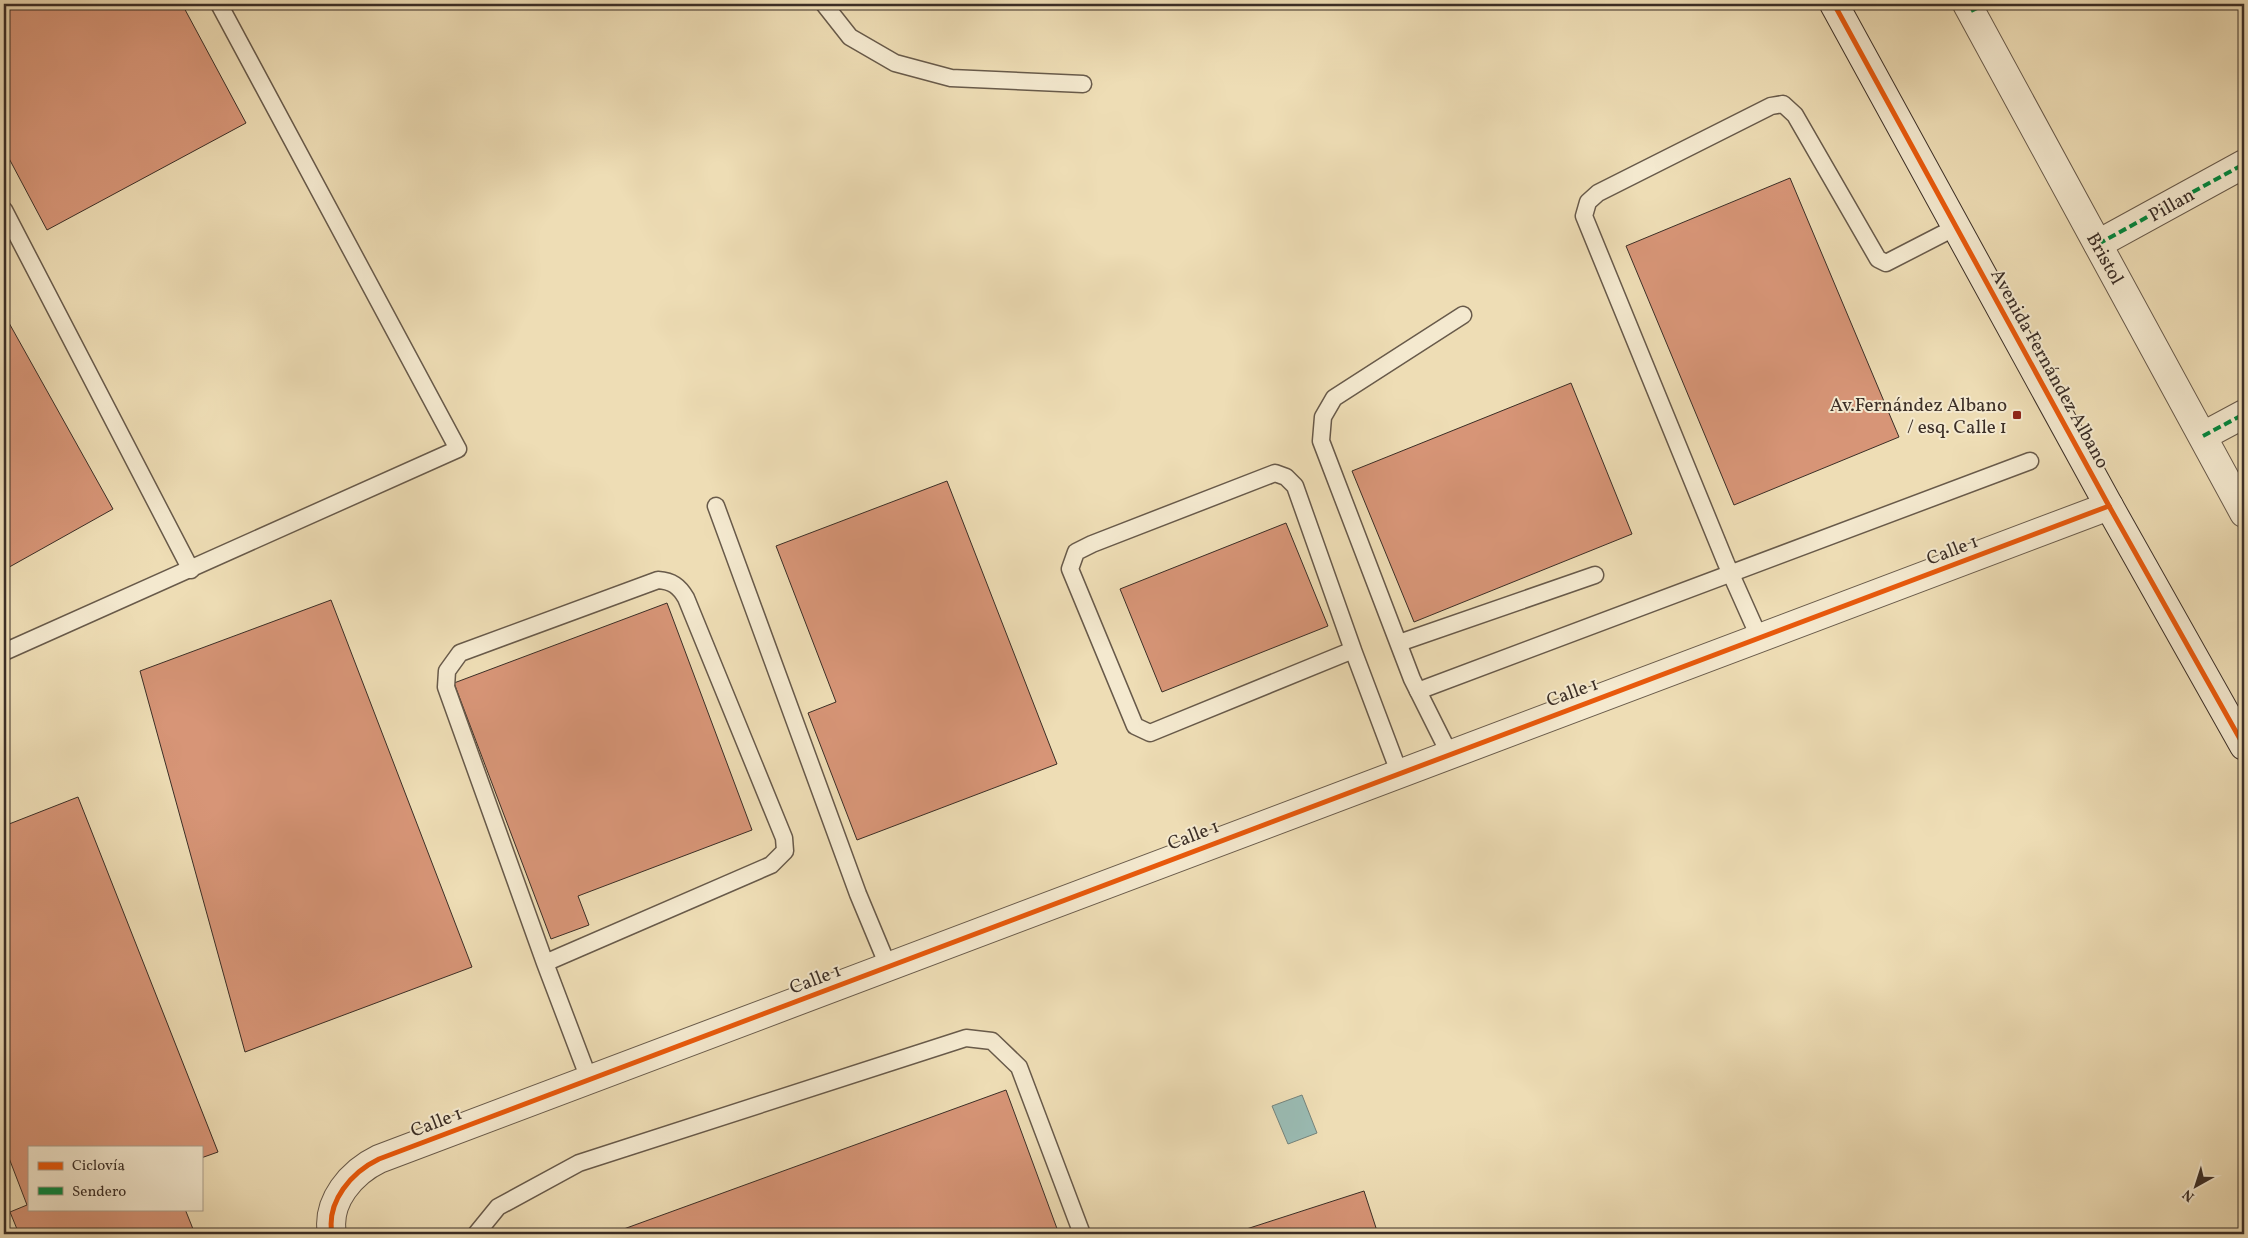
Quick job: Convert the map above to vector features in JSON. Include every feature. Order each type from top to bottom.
[{"type":"street","name":"Avenida Fernández Albano","points":[[1834,4],[2109,506],[2244,746]]},
{"type":"street","name":"Bristol","points":[[1974,6],[2098,244],[2244,513]]},
{"type":"street","name":"Pillan","points":[[2098,244],[2244,164]]},
{"type":"street","points":[[2203,436],[2244,414]]},
{"type":"street","name":"Calle 1","points":[[332,1234],[333,1209],[342,1189],[365,1166],[1448,753],[2109,506]]},
{"type":"lane","points":[[4,652],[458,449],[218,4]]},
{"type":"lane","points":[[824,4],[850,37],[895,62],[951,78],[1083,84]]},
{"type":"lane","points":[[1759,637],[1584,216],[1588,202],[1598,193],[1772,106],[1782,104],[1796,115],[1878,259],[1886,264],[1956,227]]},
{"type":"lane","points":[[4,210],[190,570]]},
{"type":"lane","points":[[1448,753],[1418,691],[1398,643],[1321,441],[1323,417],[1334,398],[1463,315]]},
{"type":"lane","points":[[1418,691],[2030,461]]},
{"type":"lane","points":[[1353,650],[1150,733],[1135,726],[1070,569],[1076,552],[1092,544],[1275,473],[1286,477],[1295,486],[1353,650],[1399,772]]},
{"type":"lane","points":[[716,506],[858,894],[888,966]]},
{"type":"lane","points":[[1398,643],[1594,575]]},
{"type":"lane","points":[[545,963],[771,865],[785,851],[784,838],[686,598],[680,587],[667,581],[658,580],[460,653],[447,671],[446,687],[545,963],[590,1079]]},
{"type":"lane","points":[[476,1234],[498,1207],[578,1162],[966,1038],[992,1041],[1019,1066],[1082,1234]]},
{"type":"water","points":[[1302,1095],[1317,1133],[1288,1144],[1272,1106]]},
{"type":"building","points":[[4,4],[182,4],[246,123],[47,230],[4,149]]},
{"type":"building","points":[[1790,178],[1899,437],[1734,505],[1626,246]]},
{"type":"building","points":[[4,314],[113,509],[4,570]]},
{"type":"building","points":[[1571,383],[1632,534],[1414,622],[1352,471]]},
{"type":"building","points":[[947,481],[1057,764],[857,840],[808,713],[836,702],[776,546]]},
{"type":"building","points":[[1286,523],[1328,626],[1162,692],[1120,589]]},
{"type":"building","points":[[331,600],[472,967],[245,1052],[140,671]]},
{"type":"building","points":[[667,603],[752,830],[578,896],[589,925],[551,939],[454,683]]},
{"type":"building","points":[[78,797],[218,1152],[202,1158],[202,1146],[28,1146],[28,1210],[185,1210],[195,1234],[19,1234],[10,1212],[27,1205],[4,1145],[4,826]]},
{"type":"building","points":[[1006,1090],[1059,1234],[610,1234]]},
{"type":"building","points":[[1364,1191],[1378,1234],[1231,1234]]},
{"type":"marked path","points":[[1971,11],[1985,4]]},
{"type":"marked path","points":[[2098,244],[2244,164]]},
{"type":"marked path","points":[[2203,436],[2244,414]]},
{"type":"cycle path","points":[[1834,4],[2109,506],[2244,746]]},
{"type":"cycle path","points":[[332,1234],[333,1210],[343,1189],[359,1172],[379,1159],[2109,506]]},
{"type":"place","name":"Av.Fernández Albano / esq. Calle 1","points":[[2017,415]]}]
